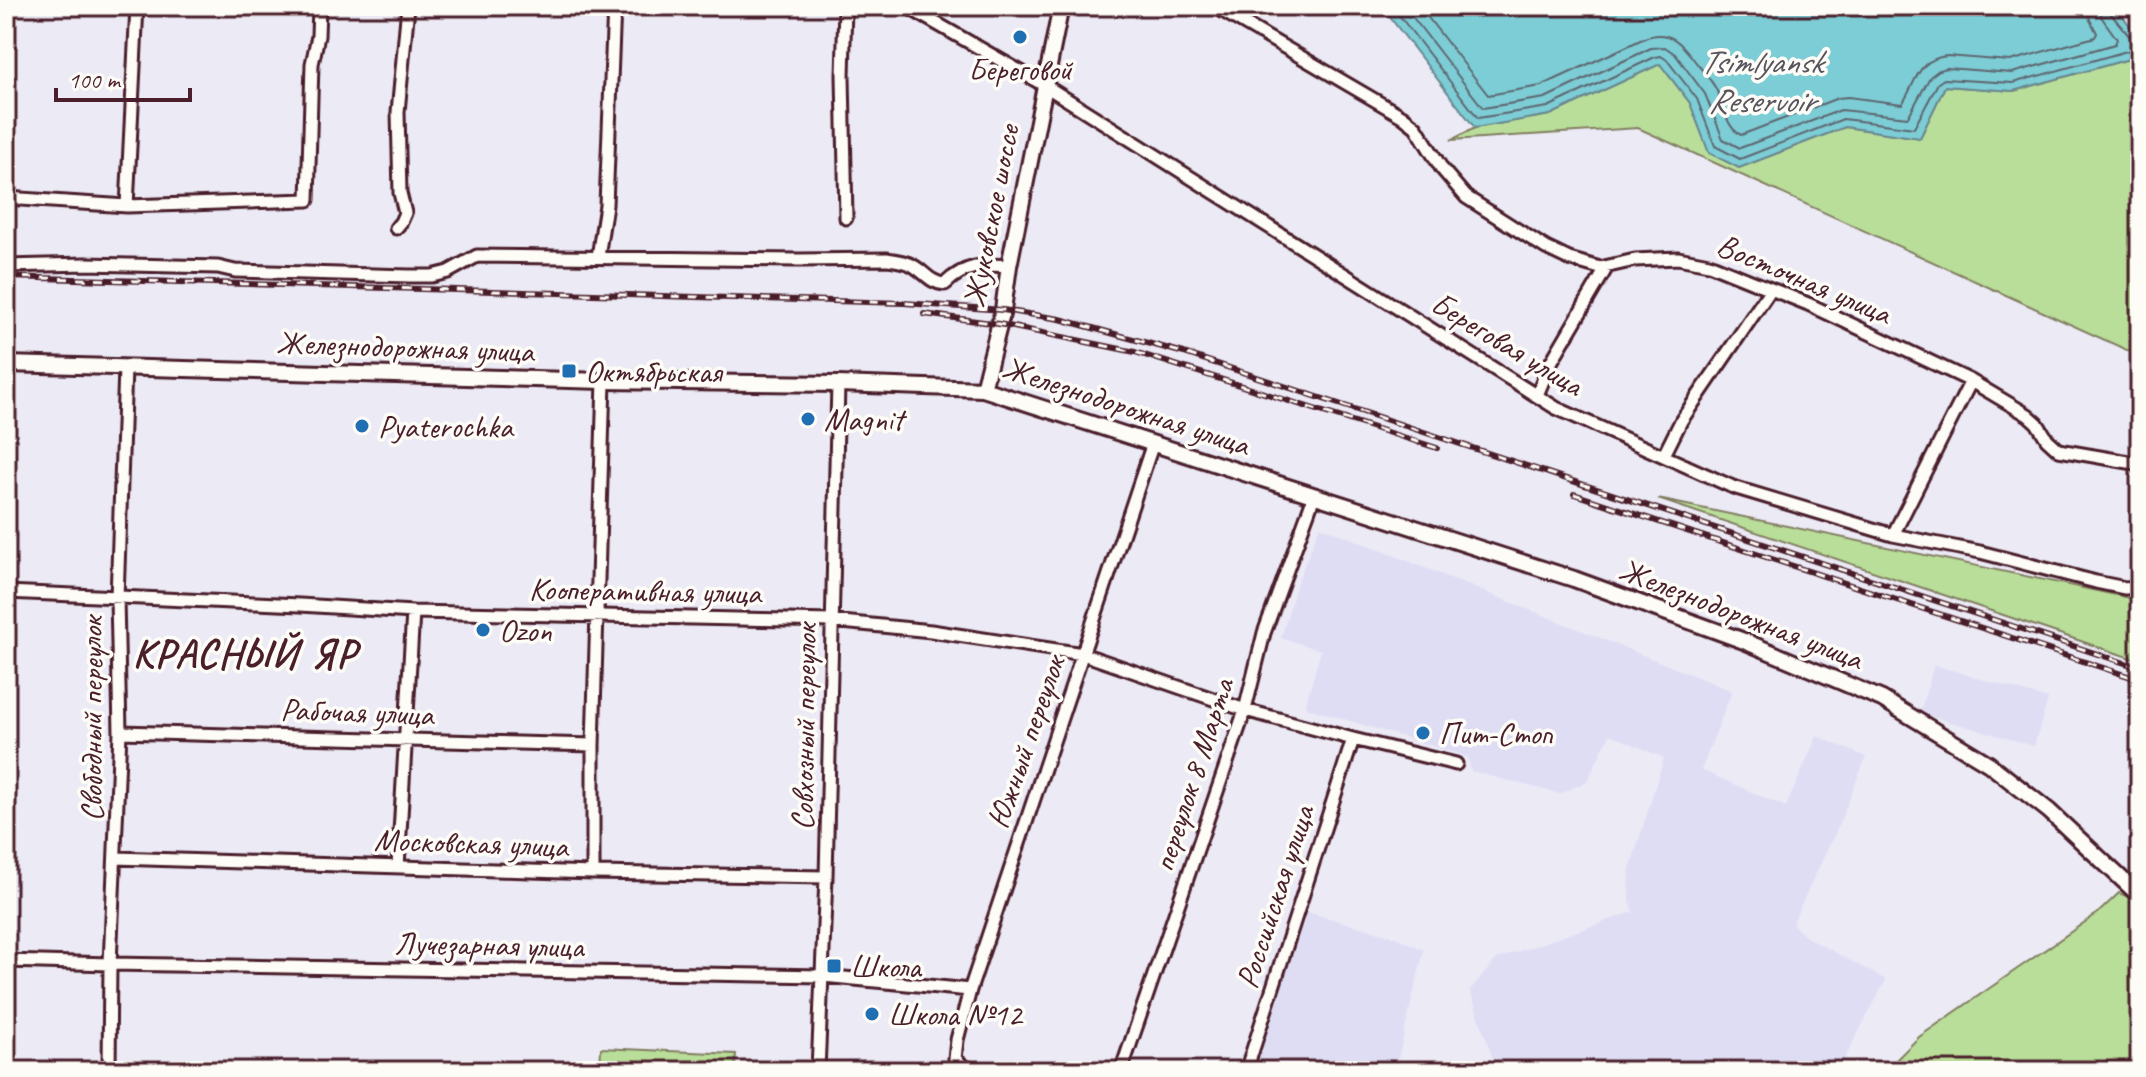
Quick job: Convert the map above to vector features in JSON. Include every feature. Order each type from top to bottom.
[{"type":"main road","name":"Жуковское шоссе","points":[[983,389],[1003,310],[1061,6]]},
{"type":"main road","name":"Железнодорожная улица","points":[[6,364],[983,389],[1574,579],[1744,641],[1882,699],[1989,764],[2049,811],[2140,896]]},
{"type":"street","points":[[127,206],[137,6]]},
{"type":"street","points":[[6,198],[127,206],[308,200],[312,64],[318,36],[319,6]]},
{"type":"street","points":[[396,228],[405,213],[400,193],[398,112],[408,6]]},
{"type":"street","points":[[598,257],[606,205],[614,6]]},
{"type":"street","points":[[845,6],[846,218]]},
{"type":"street","name":"Береговая улица","points":[[906,6],[1044,85],[1556,408],[1733,487],[1893,535],[1980,552],[2096,582],[2125,588],[2140,587]]},
{"type":"street","name":"Восточная улица","points":[[1214,6],[1402,116],[1416,127],[1442,169],[1466,197],[1534,241],[1569,259],[1600,268],[1635,260],[1688,259],[1709,264],[1808,304],[1971,381],[2028,415],[2059,450],[2140,464]]},
{"type":"street","points":[[6,266],[218,267],[235,271],[432,276],[448,272],[477,256],[887,259],[914,266],[935,284],[945,284],[970,267],[985,264],[1009,266]]},
{"type":"street","points":[[1537,395],[1550,364],[1607,267]]},
{"type":"street","points":[[1664,455],[1681,421],[1771,289]]},
{"type":"street","name":"Свободный переулок","points":[[109,1071],[110,964],[120,732],[117,598],[125,368]]},
{"type":"street","points":[[593,873],[593,745],[604,381]]},
{"type":"street","points":[[1893,535],[1971,381]]},
{"type":"street","name":"Совхозный переулок","points":[[818,1071],[838,384]]},
{"type":"street","name":"Южный переулок","points":[[975,1071],[955,1059],[970,990],[1153,443]]},
{"type":"street","name":"переулок 8 Марта","points":[[1121,1071],[1245,710],[1264,633],[1314,496]]},
{"type":"street","name":"Кооперативная улица","points":[[6,592],[413,612],[832,621],[931,631],[1083,654],[1245,710],[1456,764]]},
{"type":"street","points":[[398,867],[413,612]]},
{"type":"street","name":"Рабочая улица","points":[[120,732],[593,745]]},
{"type":"street","name":"Российская улица","points":[[1246,1071],[1353,739]]},
{"type":"street","name":"Московская улица","points":[[115,858],[826,877]]},
{"type":"street","name":"Лучезарная улица","points":[[6,961],[823,976],[970,990]]},
{"type":"shaded area","points":[[1320,526],[1732,691],[1701,770],[1786,807],[1817,736],[1866,757],[1837,829],[1792,924],[1806,937],[1886,980],[1838,1071],[1497,1071],[1470,990],[1497,959],[1633,912],[1629,896],[1630,869],[1664,758],[1610,734],[1587,781],[1560,794],[1471,771],[1468,757],[1308,708],[1306,703],[1321,650],[1281,638],[1297,583]]},
{"type":"shaded area","points":[[1934,665],[2048,699],[2034,746],[1920,713]]},
{"type":"shaded area","points":[[1307,912],[1396,937],[1424,950],[1395,1071],[1253,1071]]},
{"type":"green space","points":[[2140,56],[2140,356],[1638,128],[1451,140],[1475,128],[1550,115],[1660,64],[1690,103],[1709,152],[1739,168],[1845,127],[1920,138],[1945,86],[2014,91]]},
{"type":"green space","points":[[1658,499],[2140,600],[2140,661]]},
{"type":"green space","points":[[2119,893],[2140,911],[2140,1071],[1885,1071],[1919,1037],[2098,913]]},
{"type":"green space","points":[[601,1048],[736,1054],[735,1071],[600,1071]]},
{"type":"water","name":"Tsimlyansk Reservoir","points":[[1383,6],[2115,6],[2140,39],[2140,56],[2013,91],[1945,86],[1920,138],[1845,127],[1739,168],[1709,153],[1690,103],[1660,64],[1550,115],[1475,128]]},
{"type":"railway","points":[[6,277],[904,303],[1003,310],[1060,319],[1184,353],[2140,668]]},
{"type":"railway","points":[[924,314],[999,324],[1135,352],[1437,448]]},
{"type":"railway","points":[[1574,494],[2140,680]]},
{"type":"place","name":"Береговой","points":[[1020,37]]},
{"type":"place","name":"Октябрьская","points":[[569,371]]},
{"type":"place","name":"Magnit","points":[[808,419]]},
{"type":"place","name":"Pyaterochka","points":[[362,426]]},
{"type":"place","name":"Ozon","points":[[483,630]]},
{"type":"place","name":"Пит-Стоп","points":[[1423,733]]},
{"type":"place","name":"Школа","points":[[834,966]]},
{"type":"place","name":"Школа №12","points":[[872,1014]]},
{"type":"district","name":"КРАСНЫЙ ЯР","points":[[245,654]]}]
